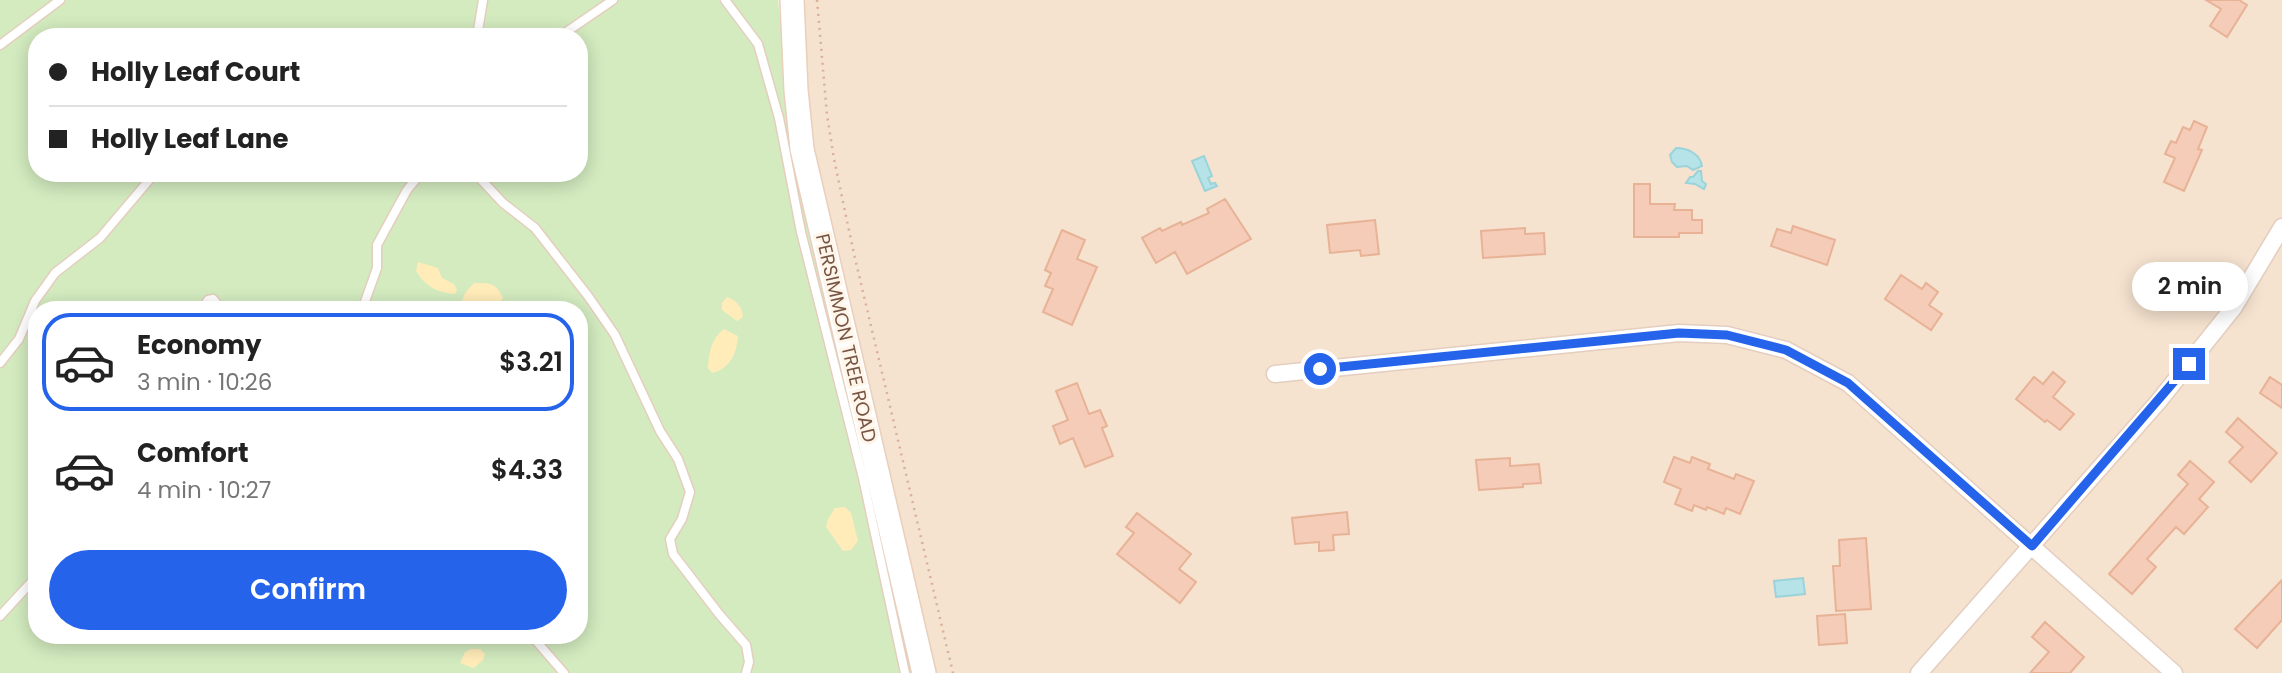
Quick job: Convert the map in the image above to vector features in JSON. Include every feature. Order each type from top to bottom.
[{"type":"main road","name":"PERSIMMON TREE ROAD","points":[[792,0],[795,78],[802,149],[924,673]]},
{"type":"street","points":[[1919,673],[2158,402],[2234,307],[2282,227]]},
{"type":"street","points":[[1275,374],[1679,333],[1727,335],[1786,350],[1848,383],[2174,673]]},
{"type":"lane","points":[[0,45],[60,0]]},
{"type":"lane","points":[[478,28],[483,0]]},
{"type":"lane","points":[[572,28],[613,0]]},
{"type":"lane","points":[[725,0],[758,44],[779,118],[801,232],[863,478],[905,673]]},
{"type":"lane","points":[[35,301],[55,273],[100,238],[147,182]]},
{"type":"lane","points":[[365,301],[377,268],[377,245],[414,182]]},
{"type":"lane","points":[[483,182],[503,203],[535,228],[615,335],[660,431],[678,459],[690,492],[682,519],[670,539],[673,554],[746,645],[749,662],[746,673]]},
{"type":"lane","points":[[0,363],[19,339],[28,318]]},
{"type":"lane","points":[[0,616],[28,586]]},
{"type":"lane","points":[[539,644],[564,673]]},
{"type":"path","points":[[817,0],[827,115],[834,159],[860,281],[953,673]]},
{"type":"shaded area","points":[[792,0],[2282,0],[2282,673],[924,673],[802,150]]},
{"type":"green space","points":[[0,0],[778,0],[795,158],[916,673],[0,673]]},
{"type":"sand","points":[[418,262],[438,268],[442,278],[454,284],[457,290],[455,294],[437,290],[423,281],[416,271]]},
{"type":"sand","points":[[474,283],[492,284],[503,298],[501,301],[462,301]]},
{"type":"sand","points":[[727,297],[740,307],[743,317],[737,321],[722,310],[722,303]]},
{"type":"sand","points":[[724,329],[738,336],[736,348],[728,364],[712,373],[708,368],[710,351],[716,337]]},
{"type":"sand","points":[[845,507],[851,513],[858,541],[851,550],[843,551],[826,527],[835,508]]},
{"type":"sand","points":[[480,649],[485,654],[483,660],[474,668],[460,663],[465,652]]},
{"type":"water","points":[[1676,148],[1693,152],[1702,166],[1693,170],[1687,166],[1677,167],[1670,155]]},
{"type":"water","points":[[1204,156],[1212,176],[1208,178],[1211,184],[1215,183],[1217,186],[1205,191],[1192,161]]},
{"type":"water","points":[[1701,171],[1702,181],[1706,184],[1704,189],[1686,183]]},
{"type":"water","points":[[1803,578],[1805,594],[1776,597],[1774,581]]},
{"type":"building","points":[[2206,0],[2239,0],[2247,5],[2227,37],[2210,26],[2221,9]]},
{"type":"building","points":[[2194,121],[2207,127],[2198,149],[2202,150],[2184,191],[2164,182],[2175,158],[2165,154],[2171,141],[2176,143],[2183,127],[2190,130]]},
{"type":"building","points":[[1634,184],[1650,184],[1650,204],[1675,204],[1674,210],[1692,210],[1692,220],[1702,220],[1702,233],[1679,233],[1679,237],[1634,237]]},
{"type":"building","points":[[1225,199],[1251,239],[1187,274],[1175,252],[1156,263],[1142,238],[1160,228],[1162,231],[1181,222],[1182,225],[1209,213],[1207,209]]},
{"type":"building","points":[[1375,220],[1379,254],[1361,256],[1360,250],[1330,253],[1327,225]]},
{"type":"building","points":[[1793,226],[1835,240],[1827,265],[1771,246],[1777,229],[1791,233]]},
{"type":"building","points":[[1525,228],[1525,234],[1544,233],[1545,254],[1483,258],[1481,231]]},
{"type":"building","points":[[1062,230],[1085,240],[1077,259],[1097,267],[1072,325],[1043,312],[1053,289],[1045,286],[1051,273],[1045,270]]},
{"type":"building","points":[[1901,275],[1922,289],[1926,283],[1938,292],[1929,305],[1942,314],[1931,330],[1885,299]]},
{"type":"building","points":[[2053,372],[2065,382],[2053,397],[2074,414],[2060,430],[2016,399],[2034,377],[2043,384]]},
{"type":"building","points":[[2270,377],[2282,385],[2282,408],[2260,393]]},
{"type":"building","points":[[1077,383],[1089,414],[1100,410],[1107,426],[1102,428],[1113,456],[1085,467],[1073,438],[1060,444],[1053,426],[1068,420],[1056,391]]},
{"type":"building","points":[[2238,418],[2277,453],[2251,482],[2229,462],[2243,447],[2226,432]]},
{"type":"building","points":[[1674,457],[1690,463],[1692,457],[1710,464],[1708,469],[1734,479],[1736,474],[1754,481],[1740,514],[1726,508],[1724,514],[1694,505],[1692,511],[1675,504],[1681,489],[1664,482]]},
{"type":"building","points":[[1510,458],[1510,466],[1539,464],[1541,483],[1479,490],[1476,460]]},
{"type":"building","points":[[2190,461],[2214,482],[2199,499],[2208,507],[2184,534],[2176,527],[2147,559],[2156,567],[2132,594],[2109,574],[2188,484],[2178,475]]},
{"type":"building","points":[[1347,512],[1349,534],[1333,535],[1334,550],[1319,551],[1319,542],[1295,544],[1292,518]]},
{"type":"building","points":[[1137,513],[1191,554],[1179,569],[1196,582],[1180,603],[1117,554],[1134,533],[1126,527]]},
{"type":"building","points":[[1866,538],[1871,609],[1836,611],[1833,566],[1840,566],[1839,540]]},
{"type":"building","points":[[2282,580],[2282,620],[2257,648],[2235,629]]},
{"type":"building","points":[[1845,614],[1847,643],[1819,645],[1817,616]]},
{"type":"building","points":[[2045,622],[2084,657],[2070,673],[2030,673],[2049,652],[2032,637]]},
{"type":"route","points":[[1320,369],[1679,333],[1727,335],[1786,350],[1848,383],[2032,546],[2189,364]]}]
